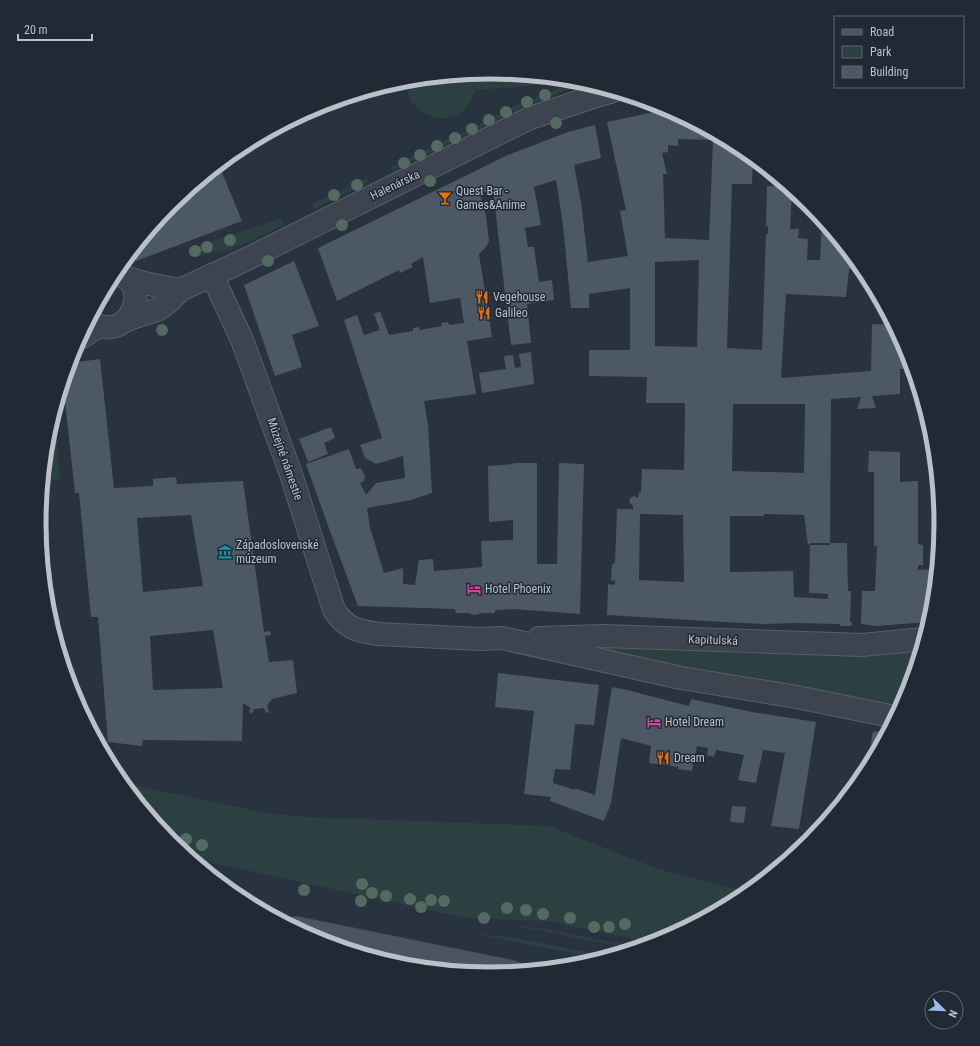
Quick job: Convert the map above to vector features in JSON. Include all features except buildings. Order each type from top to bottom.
[{"type":"street","name":"Halenárska","points":[[95,323],[109,327],[159,309],[171,300],[180,290],[530,118],[604,94]]},
{"type":"street","points":[[122,274],[148,284],[180,290]]},
{"type":"street","points":[[122,275],[131,284],[135,293],[134,308],[126,320]]},
{"type":"street","name":"Múzejné námestie","points":[[212,275],[242,340],[291,474],[334,610],[343,623],[365,632]]},
{"type":"street","name":"Kapitulská","points":[[365,632],[378,634],[502,638],[603,636],[862,645],[919,640]]},
{"type":"street","name":"Kapitulská","points":[[502,638],[681,678],[790,695],[889,716]]},
{"type":"street","points":[[320,933],[487,967]]},
{"type":"green space","points":[[490,79],[549,83],[476,90],[465,109],[452,117],[444,118],[422,112],[411,101],[407,88],[432,83]]},
{"type":"green space","points":[[565,86],[569,87],[570,89],[520,108],[393,171],[391,167],[518,105]]},
{"type":"green space","points":[[367,178],[369,182],[314,209],[312,204]]},
{"type":"green space","points":[[282,218],[284,225],[233,249],[190,258],[187,250]]},
{"type":"green space","points":[[56,430],[60,480],[48,480]]},
{"type":"green space","points":[[502,638],[919,639],[900,693],[889,716]]},
{"type":"green space","points":[[132,785],[266,813],[306,817],[549,826],[661,870],[740,890],[712,908],[660,933],[640,940],[546,921],[466,918],[201,860],[156,816]]},
{"type":"green space","points":[[508,926],[539,928],[627,945],[620,947],[533,929]]},
{"type":"green space","points":[[473,933],[515,938],[597,954],[585,956]]},
{"type":"place","name":"Quest Bar - Games&Anime","points":[[445,198]]},
{"type":"place","name":"Vegehouse","points":[[482,297]]},
{"type":"place","name":"Galileo","points":[[484,313]]},
{"type":"place","name":"Západoslovenské múzeum","points":[[225,552]]},
{"type":"place","name":"Hotel Phoenix","points":[[474,589]]},
{"type":"place","name":"Hotel Dream","points":[[654,722]]},
{"type":"place","name":"Dream","points":[[663,758]]}]
